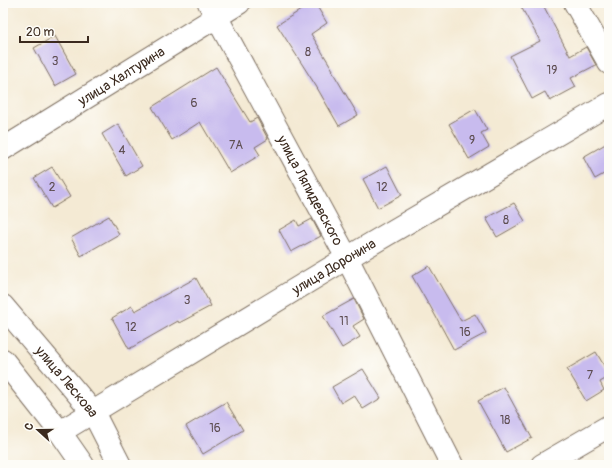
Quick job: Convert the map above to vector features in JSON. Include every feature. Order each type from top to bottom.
[{"type":"street","name":"улица Халтурина","points":[[3,149],[213,10],[239,3]]},
{"type":"street","points":[[574,3],[609,63]]},
{"type":"street","name":"улица Ляпидевского","points":[[213,10],[347,258],[452,465]]},
{"type":"street","name":"улица Доронина","points":[[60,432],[347,258],[609,104]]},
{"type":"street","name":"улица Лескова","points":[[3,306],[93,412],[120,465]]},
{"type":"street","points":[[3,360],[60,432],[83,465]]},
{"type":"street","points":[[542,465],[609,426]]},
{"type":"building","points":[[312,3],[315,3],[327,23],[311,34],[358,115],[339,126],[316,86],[277,25]]},
{"type":"building","points":[[519,3],[542,3],[570,56],[586,47],[596,65],[571,78],[576,87],[550,101],[545,92],[532,99],[510,56],[540,41]]},
{"type":"building","points":[[55,36],[76,74],[55,86],[34,48]]},
{"type":"building","points":[[216,67],[250,122],[257,118],[268,139],[255,147],[260,155],[230,173],[200,122],[172,140],[152,107]]},
{"type":"building","points":[[475,109],[487,130],[481,133],[489,147],[469,159],[449,124]]},
{"type":"building","points":[[118,124],[142,166],[126,176],[102,134]]},
{"type":"building","points":[[609,142],[609,171],[595,179],[583,157]]},
{"type":"building","points":[[387,166],[402,195],[378,208],[363,179]]},
{"type":"building","points":[[52,167],[70,197],[52,208],[34,178]]},
{"type":"building","points":[[514,203],[525,221],[497,237],[486,218]]},
{"type":"building","points":[[109,216],[119,234],[81,256],[71,238]]},
{"type":"building","points":[[312,219],[321,236],[291,252],[279,230],[296,220],[299,226]]},
{"type":"building","points":[[429,266],[461,321],[475,314],[486,333],[454,350],[412,276]]},
{"type":"building","points":[[196,278],[211,306],[179,323],[178,321],[129,349],[112,318],[132,306],[135,311]]},
{"type":"building","points":[[354,299],[364,319],[353,326],[360,337],[342,348],[323,316]]},
{"type":"building","points":[[596,352],[609,374],[609,377],[600,382],[604,390],[586,401],[567,369]]},
{"type":"building","points":[[363,369],[381,398],[363,409],[354,395],[341,403],[332,387]]},
{"type":"building","points":[[504,387],[532,438],[506,452],[478,401]]},
{"type":"building","points":[[226,402],[243,430],[203,454],[186,426]]}]
